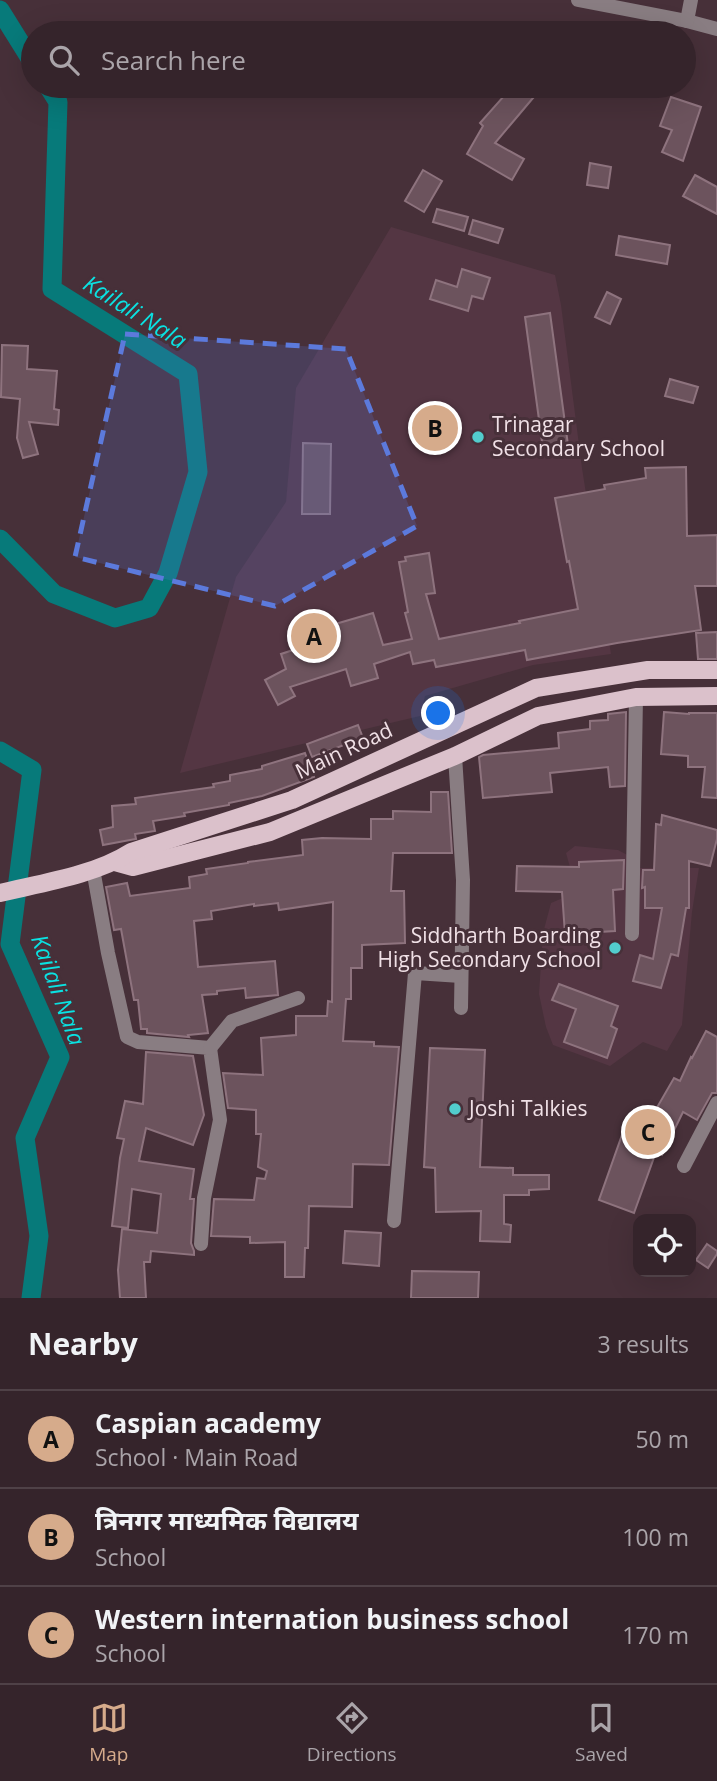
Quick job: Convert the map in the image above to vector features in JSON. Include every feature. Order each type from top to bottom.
[{"type":"main road","name":"Main Road","points":[[0,893],[88,871],[115,862],[131,852],[292,800],[536,688],[648,670],[717,670]]},
{"type":"main road","name":"Main Road","points":[[115,862],[132,867],[270,832],[455,756],[538,716],[636,697],[717,696]]},
{"type":"street","points":[[578,0],[687,21],[691,0]]},
{"type":"street","points":[[696,23],[717,29]]},
{"type":"street","points":[[632,934],[636,697]]},
{"type":"street","points":[[455,756],[463,880],[461,1008]]},
{"type":"street","points":[[88,871],[127,1037],[138,1042],[210,1048]]},
{"type":"street","points":[[394,1221],[415,973],[461,976]]},
{"type":"street","points":[[201,1244],[204,1198],[220,1120],[210,1048],[232,1021],[298,998]]},
{"type":"street","points":[[684,1166],[717,1103]]},
{"type":"highlighted area","points":[[125,334],[346,349],[417,526],[275,606],[75,557]]},
{"type":"shaded area","points":[[391,227],[555,275],[611,654],[533,665],[425,696],[420,716],[180,773],[236,577],[286,502],[296,388]]},
{"type":"shaded area","name":"Siddharth Boarding High Secondary School","points":[[575,846],[618,850],[631,857],[639,868],[699,868],[692,912],[682,1025],[667,1051],[643,1042],[610,1066],[553,1045],[539,994],[543,933],[551,903],[577,892],[566,853]]},
{"type":"building","points":[[502,98],[533,98],[495,143],[524,159],[512,180],[467,154],[483,126],[480,123]]},
{"type":"building","points":[[671,98],[701,107],[683,161],[662,152],[672,130],[660,126]]},
{"type":"building","points":[[590,163],[611,167],[608,188],[587,185]]},
{"type":"building","points":[[423,170],[442,181],[424,212],[405,201]]},
{"type":"building","points":[[695,175],[717,187],[717,214],[683,196]]},
{"type":"building","points":[[437,209],[468,217],[464,231],[433,222]]},
{"type":"building","points":[[473,220],[503,229],[498,243],[469,234]]},
{"type":"building","points":[[619,236],[670,245],[667,264],[616,255]]},
{"type":"building","points":[[462,269],[490,278],[483,299],[472,296],[468,311],[430,299],[436,280],[457,287]]},
{"type":"building","points":[[607,292],[621,299],[610,324],[595,317]]},
{"type":"building","points":[[550,313],[568,445],[543,449],[525,317]]},
{"type":"building","points":[[2,345],[28,346],[27,369],[57,371],[54,409],[59,410],[58,425],[29,422],[38,454],[23,458],[17,438],[20,399],[1,397]]},
{"type":"building","points":[[670,379],[698,387],[693,403],[665,396]]},
{"type":"building","points":[[303,443],[331,444],[330,514],[302,514]]},
{"type":"building","points":[[686,467],[687,536],[717,535],[717,586],[695,586],[701,630],[527,660],[525,650],[436,667],[434,660],[413,664],[410,652],[374,664],[378,678],[351,686],[346,669],[290,687],[295,696],[278,705],[265,680],[286,669],[281,654],[336,636],[332,625],[373,613],[383,645],[412,639],[405,613],[408,612],[399,562],[406,561],[405,557],[429,553],[435,593],[426,594],[439,639],[578,609],[555,498],[605,489],[604,485],[646,478],[645,468]]},
{"type":"building","points":[[717,632],[717,659],[698,659],[696,633]]},
{"type":"building","points":[[626,712],[625,786],[610,787],[608,767],[550,773],[552,792],[483,798],[479,757],[559,748],[558,733],[590,729],[590,721],[608,720],[608,714]]},
{"type":"building","points":[[664,712],[717,713],[717,798],[702,797],[705,767],[688,767],[688,756],[661,754]]},
{"type":"building","points":[[358,725],[363,738],[312,757],[307,744]]},
{"type":"building","points":[[305,753],[314,777],[262,796],[184,813],[185,816],[153,821],[155,831],[135,834],[136,839],[103,845],[100,830],[113,827],[112,806],[136,804],[135,798],[214,787],[213,784],[230,781],[230,775],[262,769],[262,766]]},
{"type":"building","points":[[431,792],[448,792],[452,853],[393,853],[391,891],[404,891],[405,943],[362,945],[362,968],[351,968],[351,999],[346,999],[343,1041],[374,1042],[374,1046],[399,1047],[389,1165],[353,1164],[352,1207],[309,1206],[304,1277],[285,1277],[285,1242],[250,1243],[250,1237],[211,1236],[214,1199],[254,1200],[257,1178],[265,1179],[267,1171],[258,1167],[261,1134],[256,1134],[256,1110],[228,1108],[223,1073],[263,1075],[261,1038],[296,1035],[296,1016],[327,1016],[328,1001],[332,1002],[333,902],[279,910],[278,903],[254,904],[211,911],[212,919],[194,921],[198,967],[275,961],[278,995],[246,998],[245,988],[202,995],[208,1033],[188,1035],[189,1037],[147,1033],[147,1029],[141,1029],[138,1000],[134,1000],[121,929],[114,930],[106,887],[127,883],[130,896],[190,888],[189,877],[207,874],[206,869],[303,855],[302,840],[371,839],[371,819],[393,819],[393,811],[431,812]]},
{"type":"building","points":[[662,815],[717,830],[717,839],[710,866],[689,861],[689,908],[686,908],[678,956],[671,954],[661,988],[633,981],[640,955],[653,959],[662,908],[645,908],[645,887],[642,888],[643,870],[654,870],[656,824],[661,825]]},
{"type":"building","points":[[624,860],[623,889],[613,890],[615,931],[565,934],[562,892],[516,891],[517,866],[579,867],[579,862]]},
{"type":"building","points":[[559,984],[618,1006],[611,1026],[617,1029],[607,1058],[564,1042],[576,1009],[552,1000]]},
{"type":"building","points":[[706,1031],[717,1037],[717,1093],[712,1093],[697,1120],[683,1112],[662,1155],[656,1152],[634,1213],[599,1200],[622,1135],[634,1110],[651,1118],[674,1078],[680,1081]]},
{"type":"building","points":[[430,1048],[485,1050],[480,1167],[513,1168],[513,1175],[549,1175],[549,1189],[529,1190],[529,1195],[504,1195],[504,1224],[511,1225],[510,1242],[480,1241],[481,1211],[436,1212],[435,1168],[424,1167]]},
{"type":"building","points":[[146,1052],[193,1056],[204,1115],[193,1145],[146,1128],[139,1161],[194,1169],[190,1199],[194,1199],[191,1243],[194,1255],[151,1251],[150,1262],[144,1262],[146,1298],[120,1298],[118,1270],[122,1229],[157,1233],[161,1194],[132,1189],[128,1228],[112,1226],[124,1139],[117,1138],[125,1101],[143,1104]]},
{"type":"building","points":[[345,1231],[381,1233],[379,1266],[343,1263]]},
{"type":"building","points":[[707,1244],[717,1251],[708,1268],[696,1260]]},
{"type":"building","points":[[412,1271],[479,1272],[478,1298],[411,1298]]},
{"type":"waterway","name":"Kailali Nala","points":[[0,10],[21,44]]},
{"type":"waterway","name":"Kailali Nala","points":[[0,539],[54,594],[115,618],[149,608],[168,573],[198,472],[188,374],[52,289],[58,102],[56,98]]},
{"type":"waterway","name":"Kailali Nala","points":[[0,751],[32,770],[10,944],[60,1057],[25,1138],[39,1236],[31,1298]]},
{"type":"place","name":"त्रिनगर माध्यमिक विद्यालय","points":[[435,428]]},
{"type":"place","name":"Trinagar Secondary School","points":[[478,437]]},
{"type":"place","name":"Caspian academy","points":[[314,636]]},
{"type":"place","name":"Siddharth Boarding High Secondary School","points":[[615,948]]},
{"type":"place","name":"Joshi Talkies","points":[[455,1109]]},
{"type":"place","name":"Western internation business school","points":[[648,1132]]}]
